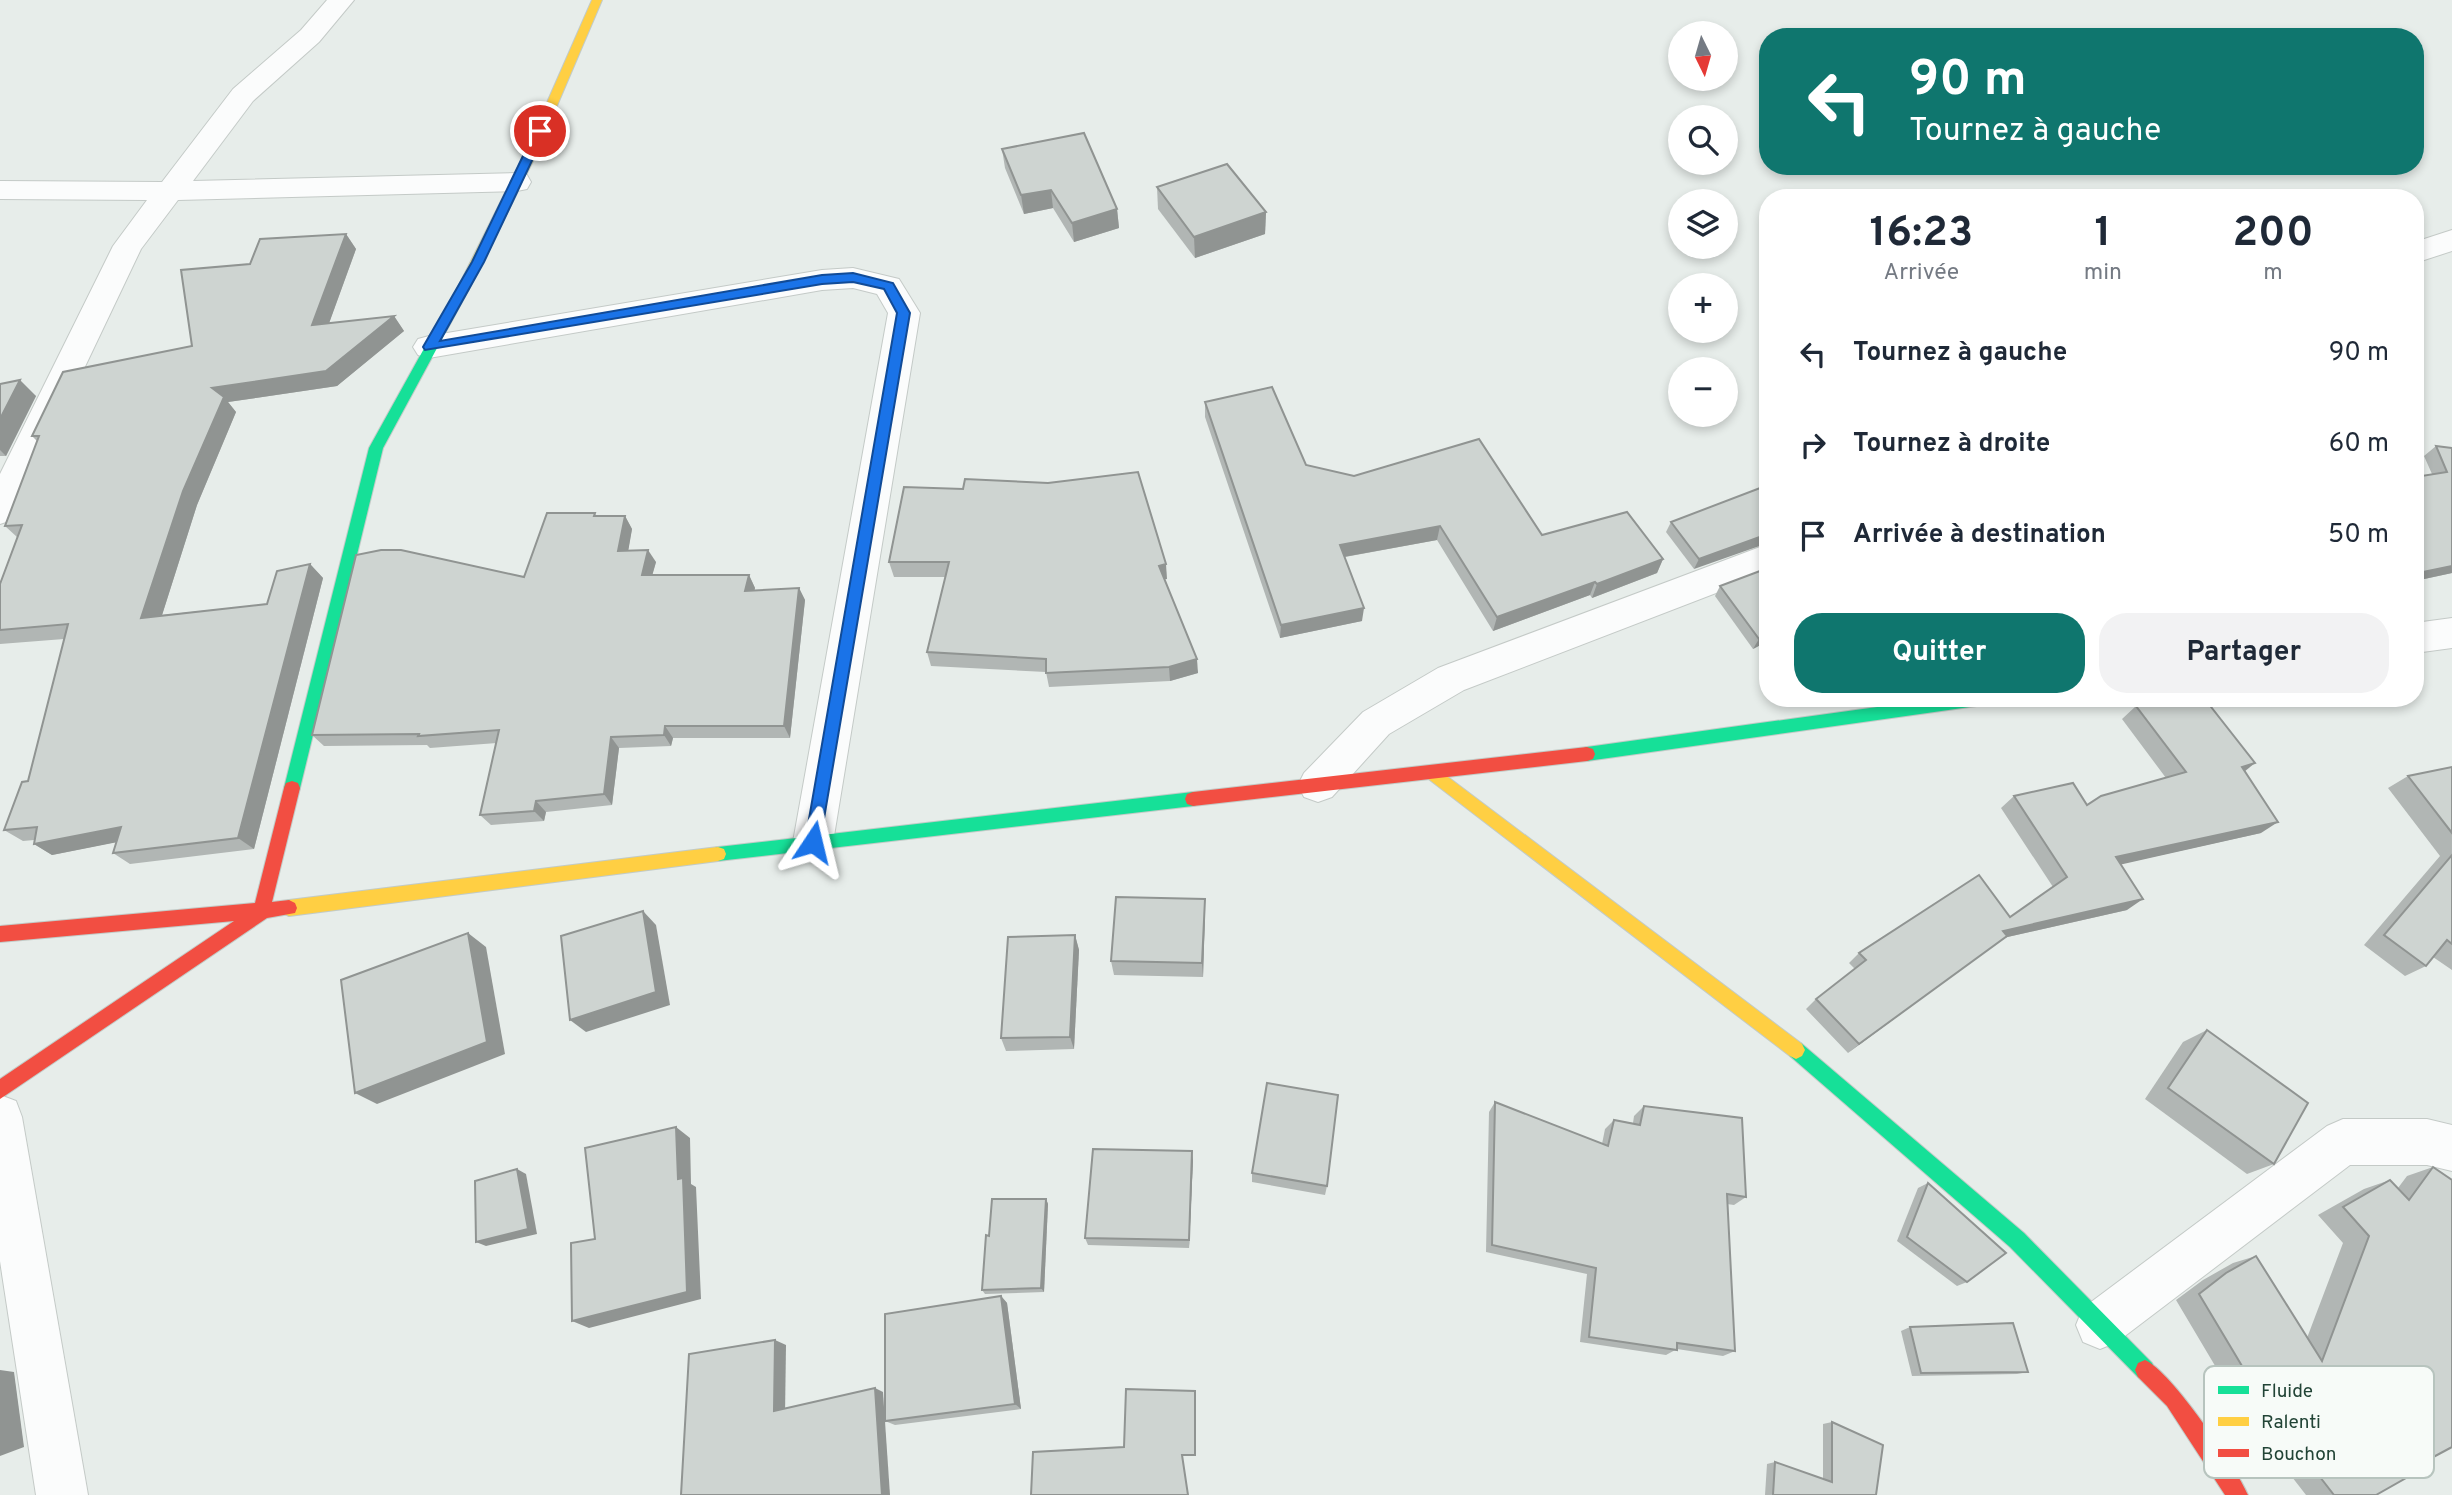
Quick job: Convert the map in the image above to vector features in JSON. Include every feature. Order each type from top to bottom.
[{"type":"street","points":[[0,511],[128,246],[243,95],[310,36],[341,0]]},
{"type":"street","points":[[0,1090],[261,912],[376,448],[478,262],[517,182],[597,0]]},
{"type":"street","points":[[0,190],[169,191],[517,182]]},
{"type":"street","points":[[2424,250],[2452,240]]},
{"type":"street","points":[[429,347],[822,280],[853,278],[888,286],[904,313],[813,842]]},
{"type":"street","points":[[1318,785],[1376,723],[1451,678],[1759,561]]},
{"type":"street","points":[[2424,637],[2452,633]]},
{"type":"street","points":[[0,934],[261,912],[813,842],[1658,746],[1929,707]]},
{"type":"street","points":[[1432,772],[1823,1070],[2017,1240],[2174,1399],[2204,1445]]},
{"type":"street","points":[[0,1117],[62,1495]]},
{"type":"street","points":[[2101,1325],[2343,1142],[2427,1142],[2452,1148]]},
{"type":"street","points":[[2226,1478],[2237,1495]]},
{"type":"building","points":[[1084,133],[1117,209],[1072,223],[1051,190],[1021,195],[1002,149]]},
{"type":"building","points":[[1227,164],[1266,212],[1194,237],[1157,187]]},
{"type":"building","points":[[346,234],[312,325],[394,316],[326,371],[212,388],[224,397],[183,491],[141,618],[267,604],[277,571],[310,564],[238,838],[113,853],[121,827],[34,844],[37,827],[4,830],[22,782],[28,781],[68,624],[0,630],[0,584],[22,525],[5,526],[39,436],[32,436],[63,372],[192,346],[181,270],[250,264],[260,239]]},
{"type":"building","points":[[20,380],[0,419],[0,384]]},
{"type":"building","points":[[1272,387],[1306,465],[1354,476],[1479,439],[1542,535],[1627,512],[1663,559],[1497,617],[1440,526],[1340,545],[1364,608],[1281,625],[1205,402]]},
{"type":"building","points":[[2436,446],[2452,448],[2452,566],[2424,572],[2424,476],[2447,472]]},
{"type":"building","points":[[1138,472],[1166,564],[1159,566],[1197,659],[1169,667],[1046,673],[1046,659],[927,652],[949,562],[889,562],[904,487],[963,489],[965,479],[1048,483]]},
{"type":"building","points":[[1759,488],[1759,537],[1699,559],[1671,522]]},
{"type":"building","points":[[547,513],[625,516],[618,551],[648,550],[642,575],[749,575],[745,591],[799,588],[784,726],[665,726],[664,735],[611,737],[604,794],[536,801],[534,811],[480,815],[499,730],[418,736],[419,734],[312,735],[356,555],[381,550],[401,550],[524,577]]},
{"type":"building","points":[[1759,571],[1759,639],[1720,586]]},
{"type":"building","points":[[2137,707],[2211,707],[2255,763],[2242,767],[2278,822],[2116,857],[2143,899],[2003,931],[2007,936],[1859,1044],[1816,999],[1866,960],[1859,953],[1979,875],[2010,917],[2067,877],[2014,796],[2073,783],[2087,805],[2101,796],[2186,772]]},
{"type":"building","points":[[2452,767],[2452,833],[2408,776]]},
{"type":"building","points":[[2452,855],[2452,944],[2447,940],[2426,966],[2384,935]]},
{"type":"building","points":[[1116,897],[1205,899],[1202,963],[1111,961]]},
{"type":"building","points":[[643,911],[656,992],[570,1020],[561,936]]},
{"type":"building","points":[[468,933],[487,1042],[355,1093],[341,980]]},
{"type":"building","points":[[1075,935],[1070,1037],[1001,1038],[1008,937]]},
{"type":"building","points":[[2207,1030],[2308,1103],[2274,1164],[2168,1088]]},
{"type":"building","points":[[1267,1083],[1338,1095],[1327,1186],[1252,1173]]},
{"type":"building","points":[[1495,1102],[1608,1146],[1614,1120],[1640,1125],[1644,1106],[1742,1118],[1746,1197],[1727,1194],[1735,1351],[1677,1343],[1677,1350],[1589,1337],[1596,1268],[1492,1245]]},
{"type":"building","points":[[676,1127],[678,1179],[683,1178],[687,1292],[572,1321],[571,1243],[595,1239],[585,1148]]},
{"type":"building","points":[[1093,1149],[1192,1151],[1189,1240],[1085,1238]]},
{"type":"building","points":[[2433,1167],[2452,1180],[2452,1447],[2434,1457],[2434,1366],[2242,1366],[2199,1294],[2226,1273],[2256,1256],[2322,1361],[2369,1236],[2343,1207],[2390,1180],[2409,1200]]},
{"type":"building","points":[[517,1169],[528,1229],[476,1242],[475,1181]]},
{"type":"building","points":[[1928,1183],[2006,1253],[1967,1282],[1907,1237]]},
{"type":"building","points":[[992,1199],[1046,1199],[1041,1288],[982,1290]]},
{"type":"building","points":[[1001,1296],[1015,1404],[885,1421],[885,1314]]},
{"type":"building","points":[[2013,1323],[2028,1372],[1921,1373],[1910,1327]]},
{"type":"building","points":[[775,1340],[774,1411],[875,1388],[882,1495],[681,1495],[689,1354]]},
{"type":"building","points":[[1126,1389],[1195,1391],[1195,1455],[1182,1455],[1188,1495],[1031,1495],[1033,1452],[1124,1447]]},
{"type":"building","points":[[1832,1422],[1883,1445],[1876,1495],[1773,1495],[1775,1462],[1832,1482]]},
{"type":"building","points":[[2321,1478],[2406,1478],[2376,1495],[2334,1495]]},
{"type":"traffic: fast","points":[[292,788],[376,448],[463,289]]},
{"type":"traffic: fast","points":[[1587,754],[1926,707]]},
{"type":"traffic: fast","points":[[718,854],[1193,799]]},
{"type":"traffic: fast","points":[[1796,1050],[2017,1240],[2145,1370]]},
{"type":"traffic: slow","points":[[463,289],[530,155],[597,0]]},
{"type":"traffic: slow","points":[[1432,772],[1796,1050]]},
{"type":"traffic: slow","points":[[289,908],[718,854]]},
{"type":"traffic: jam","points":[[1193,799],[1587,754]]},
{"type":"traffic: jam","points":[[0,1090],[261,912],[292,788]]},
{"type":"traffic: jam","points":[[0,934],[289,908]]},
{"type":"traffic: jam","points":[[2145,1370],[2174,1399],[2204,1445]]},
{"type":"traffic: jam","points":[[2226,1478],[2237,1495]]},
{"type":"route","points":[[540,131],[478,262],[429,347],[822,280],[853,278],[888,286],[904,313],[813,842]]}]
